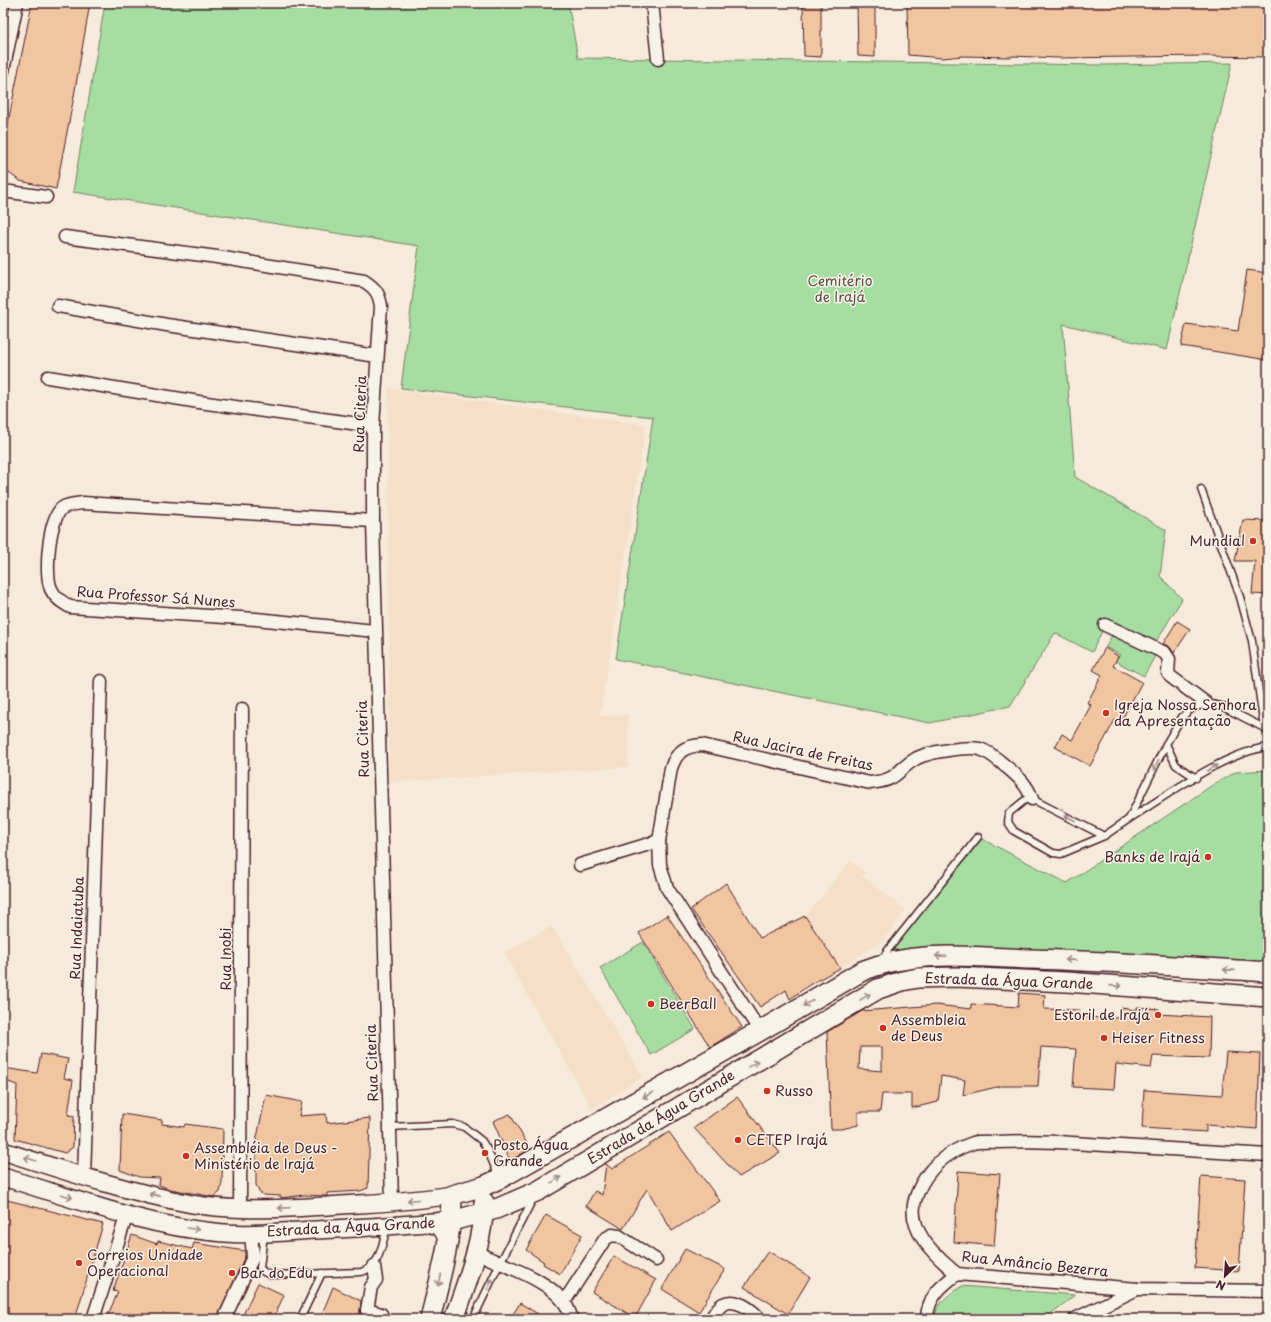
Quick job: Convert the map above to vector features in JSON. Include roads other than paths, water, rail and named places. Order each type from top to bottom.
[{"type":"main road","name":"Estrada da Água Grande","points":[[3,1151],[84,1176],[193,1204],[240,1209],[392,1202],[452,1196],[492,1182],[760,1031],[862,971],[881,963],[933,955],[1112,962],[1268,972]]},
{"type":"main road","name":"Estrada da Água Grande","points":[[3,1177],[127,1214],[182,1228],[215,1232],[258,1233],[388,1226],[452,1220],[483,1214],[518,1201],[538,1191],[878,990],[902,981],[918,978],[956,977],[1075,983],[1268,997]]},
{"type":"main road","points":[[454,1319],[475,1252],[492,1182]]},
{"type":"main road","points":[[430,1319],[452,1220],[452,1196]]},
{"type":"main road","points":[[430,1223],[436,1224],[445,1230],[448,1242]]},
{"type":"street","points":[[3,71],[17,3]]},
{"type":"street","points":[[652,3],[658,59]]},
{"type":"street","points":[[3,191],[46,197]]},
{"type":"street","name":"Rua Citeria","points":[[65,237],[217,258],[364,281],[377,290],[381,306],[373,426],[373,521],[392,1202]]},
{"type":"street","points":[[58,306],[167,325],[377,356]]},
{"type":"street","points":[[48,377],[199,402],[373,426]]},
{"type":"street","name":"Rua Professor Sá Nunes","points":[[373,521],[83,503],[64,507],[56,515],[51,530],[48,554],[50,587],[57,599],[70,607],[256,620],[375,631]]},
{"type":"street","points":[[1105,625],[1165,653],[1170,659],[1168,673],[1171,678],[1206,703]]},
{"type":"street","name":"Rua Indaiatuba","points":[[84,1176],[101,681]]},
{"type":"street","name":"Rua Inobi","points":[[240,1209],[242,709]]},
{"type":"street","name":"Rua Jacira de Freitas","points":[[659,841],[675,757],[681,749],[692,746],[702,745],[870,783],[884,782],[896,776],[916,758],[928,754],[979,749],[990,753],[1020,779],[1029,791],[1032,799]]},
{"type":"street","points":[[580,864],[659,841],[660,866],[667,888],[760,1031]]},
{"type":"street","name":"Rua Amâncio Bezerra","points":[[1268,1155],[1034,1140],[974,1143],[950,1153],[931,1168],[921,1182],[915,1198],[914,1222],[924,1242],[937,1258],[957,1274],[1138,1289],[1268,1291]]},
{"type":"street","points":[[93,1319],[127,1214]]},
{"type":"street","points":[[224,1319],[253,1257],[258,1233]]},
{"type":"street","points":[[564,1302],[605,1239],[612,1235],[619,1236],[656,1260]]},
{"type":"street","points":[[475,1252],[549,1288],[564,1302],[572,1319]]},
{"type":"street","points":[[374,1266],[376,1280],[371,1287],[367,1310],[381,1314]]},
{"type":"street","points":[[927,1319],[927,1311],[932,1298],[940,1286],[957,1274]]},
{"type":"street","points":[[1075,1319],[1138,1289]]},
{"type":"street","points":[[711,1319],[723,1304],[732,1302],[750,1309],[760,1319]]},
{"type":"lane","points":[[1201,489],[1240,597],[1252,641],[1266,729]]},
{"type":"lane","points":[[1129,819],[1166,744],[1182,717],[1190,710],[1206,703],[1234,711],[1266,729]]},
{"type":"lane","points":[[1166,744],[1176,765],[1196,778]]},
{"type":"lane","points":[[1104,836],[1032,799],[1025,800],[1009,813],[1008,822],[1014,831],[1053,853],[1061,854],[1069,852],[1104,836],[1196,778],[1242,753],[1268,747]]},
{"type":"lane","points":[[881,963],[888,950],[978,837]]},
{"type":"lane","points":[[389,1127],[453,1124],[464,1127],[482,1141],[488,1151],[492,1182]]},
{"type":"lane","points":[[473,1319],[500,1263],[538,1191]]},
{"type":"lane","points":[[258,1233],[260,1268],[270,1275],[322,1272],[361,1272],[369,1270],[374,1266],[388,1226]]},
{"type":"lane","points":[[300,1319],[322,1272]]},
{"type":"place","name":"Mundial","points":[[1253,541]]},
{"type":"place","name":"Igreja Nossa Senhora da Apresentação","points":[[1106,713]]},
{"type":"place","name":"Banks de Irajá","points":[[1208,857]]},
{"type":"place","name":"BeerBall","points":[[651,1004]]},
{"type":"place","name":"Estoril de Irajá","points":[[1158,1015]]},
{"type":"place","name":"Assembleia de Deus","points":[[883,1028]]},
{"type":"place","name":"Heiser Fitness","points":[[1104,1038]]},
{"type":"place","name":"Russo","points":[[767,1091]]},
{"type":"place","name":"CETEP Irajá","points":[[738,1140]]},
{"type":"place","name":"Posto Água Grande","points":[[485,1153]]},
{"type":"place","name":"Assembléia de Deus - Ministério de Irajá","points":[[186,1156]]},
{"type":"place","name":"Correios Unidade Operacional","points":[[79,1263]]},
{"type":"place","name":"Bar do Edu","points":[[232,1273]]},
{"type":"park label","name":"Cemitério de Irajá","points":[[840,290]]}]
